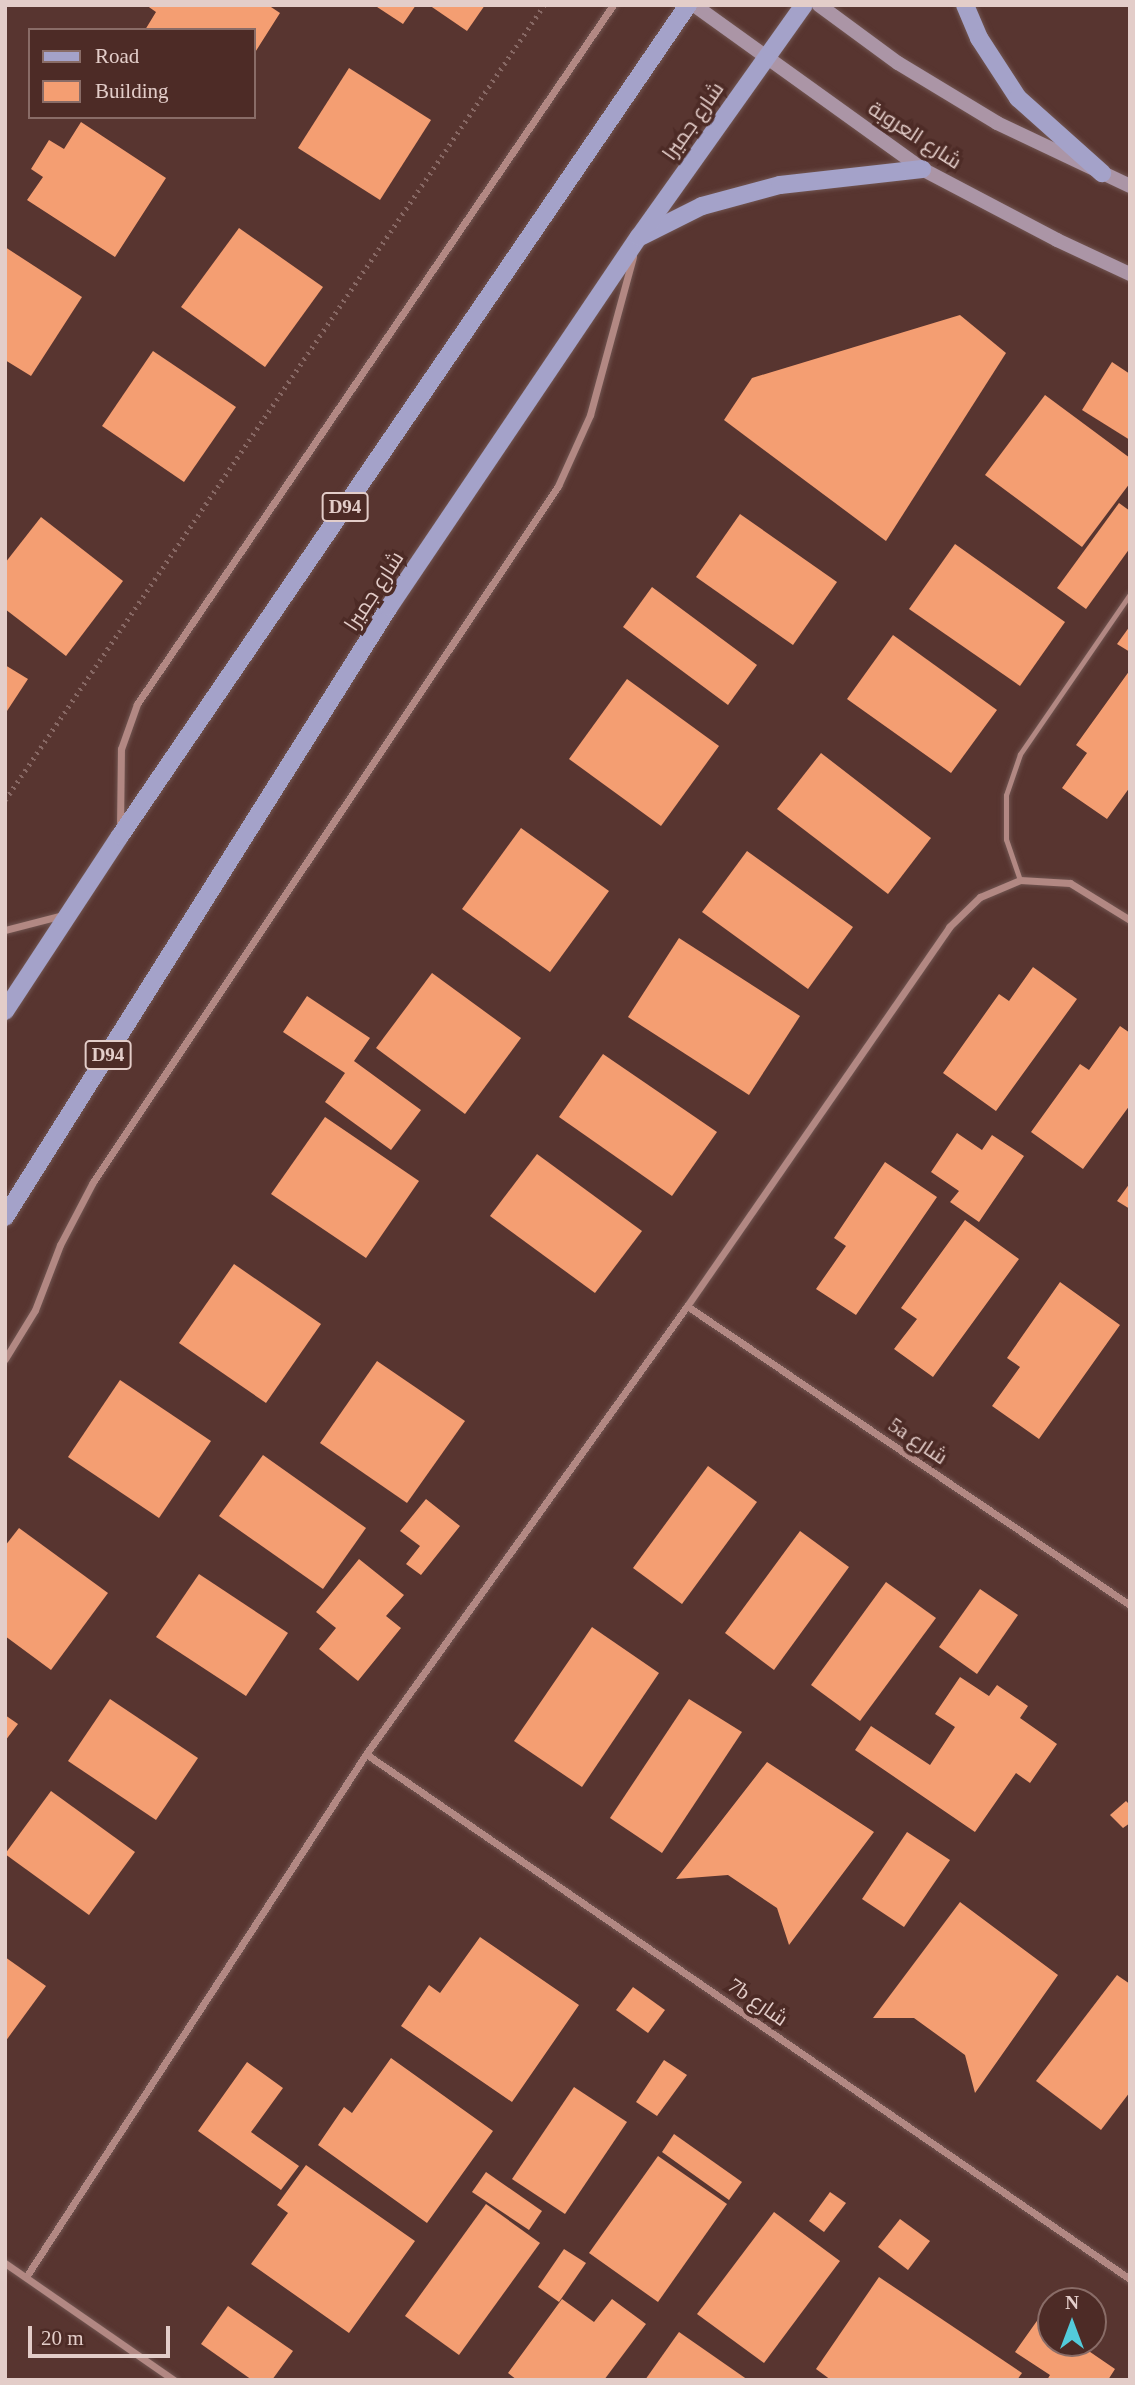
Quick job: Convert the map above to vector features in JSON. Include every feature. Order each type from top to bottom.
[{"type":"main road","name":"D94","points":[[5,1011],[120,836],[688,5]]},
{"type":"main road","name":"شارع العروبة","points":[[694,5],[922,169],[1057,240],[1130,274]]},
{"type":"main road","name":"شارع جميرا","points":[[5,1217],[389,607],[639,237],[804,5]]},
{"type":"main road","points":[[819,5],[898,64],[997,123],[1130,186]]},
{"type":"main road","points":[[965,5],[979,38],[1018,98],[1102,173]]},
{"type":"main road","points":[[639,237],[702,206],[780,185],[922,169]]},
{"type":"street","points":[[120,836],[121,749],[137,704],[613,5]]},
{"type":"street","points":[[5,1359],[35,1310],[60,1245],[93,1182],[558,486],[590,415],[639,237]]},
{"type":"street","points":[[26,2277],[366,1754],[687,1306],[949,928],[979,897],[1020,880],[1070,883],[1130,920]]},
{"type":"street","points":[[5,930],[70,912]]},
{"type":"street","name":"5a شارع","points":[[687,1306],[1130,1605]]},
{"type":"street","name":"7b شارع","points":[[366,1754],[1130,2279]]},
{"type":"street","points":[[5,2263],[174,2380]]},
{"type":"lane","points":[[1020,880],[1006,839],[1006,796],[1020,754],[1130,594]]},
{"type":"path","points":[[5,800],[544,5]]},
{"type":"building","points":[[146,5],[268,5],[280,13],[256,51],[256,28],[146,28],[156,12]]},
{"type":"building","points":[[374,5],[416,5],[403,24]]},
{"type":"building","points":[[429,5],[485,5],[467,31]]},
{"type":"building","points":[[349,68],[431,120],[380,200],[298,148]]},
{"type":"building","points":[[81,122],[166,178],[115,257],[27,200],[43,177],[31,169],[49,140],[64,149]]},
{"type":"building","points":[[239,228],[323,287],[265,367],[181,307]]},
{"type":"building","points":[[5,247],[82,297],[31,376],[5,360]]},
{"type":"building","points":[[960,315],[1006,353],[886,541],[724,420],[752,378]]},
{"type":"building","points":[[153,351],[236,407],[184,482],[102,426]]},
{"type":"building","points":[[1112,362],[1130,374],[1130,440],[1082,410]]},
{"type":"building","points":[[1045,395],[1130,458],[1130,483],[1082,547],[985,475]]},
{"type":"building","points":[[1119,503],[1130,511],[1130,548],[1086,609],[1057,588]]},
{"type":"building","points":[[740,514],[837,582],[793,645],[696,577]]},
{"type":"building","points":[[41,517],[123,581],[66,656],[5,609],[5,563]]},
{"type":"building","points":[[955,544],[1065,622],[1020,686],[909,609]]},
{"type":"building","points":[[652,587],[757,665],[728,705],[623,627]]},
{"type":"building","points":[[1130,626],[1130,652],[1117,644]]},
{"type":"building","points":[[893,635],[997,710],[951,773],[847,699]]},
{"type":"building","points":[[5,665],[28,679],[5,714]]},
{"type":"building","points":[[1130,670],[1130,787],[1107,819],[1062,788],[1087,753],[1076,745]]},
{"type":"building","points":[[627,679],[719,746],[661,826],[569,759]]},
{"type":"building","points":[[821,753],[931,838],[888,894],[777,809]]},
{"type":"building","points":[[521,828],[609,891],[550,972],[462,909]]},
{"type":"building","points":[[747,851],[853,927],[808,989],[702,912]]},
{"type":"building","points":[[679,938],[800,1016],[749,1095],[628,1017]]},
{"type":"building","points":[[1033,967],[1077,999],[996,1111],[943,1073],[999,994],[1009,1001]]},
{"type":"building","points":[[432,973],[521,1038],[465,1114],[376,1048]]},
{"type":"building","points":[[307,996],[370,1038],[354,1061],[421,1110],[391,1150],[325,1102],[345,1073],[283,1032]]},
{"type":"building","points":[[1120,1026],[1130,1033],[1130,1105],[1083,1169],[1031,1132],[1080,1064],[1089,1070]]},
{"type":"building","points":[[603,1054],[717,1132],[672,1196],[559,1117]]},
{"type":"building","points":[[325,1117],[419,1181],[366,1258],[271,1194]]},
{"type":"building","points":[[957,1133],[982,1150],[992,1135],[1024,1156],[979,1222],[950,1202],[959,1191],[931,1172]]},
{"type":"building","points":[[537,1154],[642,1231],[595,1293],[490,1216]]},
{"type":"building","points":[[885,1162],[937,1197],[856,1315],[816,1289],[846,1246],[834,1238]]},
{"type":"building","points":[[1130,1183],[1130,1209],[1117,1201]]},
{"type":"building","points":[[965,1220],[1019,1259],[933,1377],[894,1349],[917,1319],[901,1308]]},
{"type":"building","points":[[234,1264],[321,1324],[266,1403],[179,1343]]},
{"type":"building","points":[[1060,1282],[1120,1325],[1039,1439],[992,1406],[1020,1367],[1007,1358]]},
{"type":"building","points":[[377,1361],[465,1421],[407,1503],[320,1443]]},
{"type":"building","points":[[120,1380],[211,1441],[159,1518],[68,1457]]},
{"type":"building","points":[[263,1455],[366,1528],[323,1589],[219,1516]]},
{"type":"building","points":[[708,1466],[757,1502],[682,1604],[633,1568]]},
{"type":"building","points":[[426,1499],[460,1526],[421,1575],[406,1564],[420,1546],[400,1531]]},
{"type":"building","points":[[19,1528],[108,1593],[51,1670],[5,1636],[5,1546]]},
{"type":"building","points":[[800,1531],[849,1567],[774,1670],[725,1633]]},
{"type":"building","points":[[359,1559],[404,1595],[386,1616],[401,1628],[358,1681],[319,1649],[336,1628],[316,1612]]},
{"type":"building","points":[[199,1574],[288,1633],[246,1696],[156,1637]]},
{"type":"building","points":[[886,1582],[936,1618],[860,1721],[811,1685]]},
{"type":"building","points":[[980,1589],[1018,1615],[977,1674],[939,1647]]},
{"type":"building","points":[[592,1627],[659,1673],[582,1787],[514,1741]]},
{"type":"building","points":[[960,1677],[989,1696],[997,1685],[1028,1706],[1020,1718],[1057,1744],[1030,1783],[1016,1773],[975,1832],[855,1750],[871,1726],[930,1765],[955,1727],[935,1714]]},
{"type":"building","points":[[110,1699],[198,1758],[156,1820],[68,1761]]},
{"type":"building","points":[[689,1699],[742,1732],[662,1853],[610,1818]]},
{"type":"building","points":[[5,1715],[18,1724],[5,1741]]},
{"type":"building","points":[[767,1762],[874,1832],[789,1945],[777,1908],[728,1875],[676,1879]]},
{"type":"building","points":[[51,1791],[135,1852],[89,1915],[5,1854]]},
{"type":"building","points":[[1126,1801],[1130,1805],[1130,1823],[1123,1828],[1110,1815]]},
{"type":"building","points":[[907,1832],[950,1860],[904,1927],[862,1899]]},
{"type":"building","points":[[960,1902],[1058,1975],[975,2093],[965,2055],[914,2018],[873,2018]]},
{"type":"building","points":[[480,1937],[579,2005],[512,2102],[401,2026],[429,1985],[440,1993]]},
{"type":"building","points":[[5,1957],[46,1986],[5,2042]]},
{"type":"building","points":[[1117,1975],[1130,1984],[1130,2092],[1101,2130],[1036,2081]]},
{"type":"building","points":[[633,1987],[665,2010],[648,2033],[616,2010]]},
{"type":"building","points":[[391,2058],[493,2131],[427,2223],[318,2145],[344,2107],[352,2113]]},
{"type":"building","points":[[664,2060],[687,2075],[657,2116],[636,2102]]},
{"type":"building","points":[[247,2062],[283,2088],[251,2132],[299,2166],[281,2190],[198,2131]]},
{"type":"building","points":[[574,2087],[627,2122],[565,2214],[512,2179]]},
{"type":"building","points":[[674,2134],[742,2182],[729,2200],[662,2152]]},
{"type":"building","points":[[658,2156],[727,2204],[658,2302],[589,2253]]},
{"type":"building","points":[[306,2165],[415,2241],[349,2333],[251,2264],[288,2213],[277,2205]]},
{"type":"building","points":[[486,2172],[542,2211],[529,2230],[472,2192]]},
{"type":"building","points":[[830,2192],[846,2203],[824,2232],[809,2221]]},
{"type":"building","points":[[486,2204],[540,2243],[459,2355],[405,2316]]},
{"type":"building","points":[[774,2212],[840,2261],[764,2363],[697,2314]]},
{"type":"building","points":[[900,2219],[930,2241],[908,2270],[878,2247]]},
{"type":"building","points":[[564,2249],[586,2263],[559,2302],[538,2287]]},
{"type":"building","points":[[879,2277],[1022,2373],[1017,2380],[831,2380],[816,2369]]},
{"type":"building","points":[[562,2299],[594,2322],[612,2299],[646,2324],[604,2380],[517,2380],[508,2373]]},
{"type":"building","points":[[228,2306],[293,2351],[272,2380],[252,2380],[201,2344]]},
{"type":"building","points":[[1037,2321],[1037,2357],[1097,2357],[1115,2369],[1108,2380],[1047,2380],[1050,2375],[1015,2352]]},
{"type":"building","points":[[679,2332],[748,2380],[645,2380]]}]
